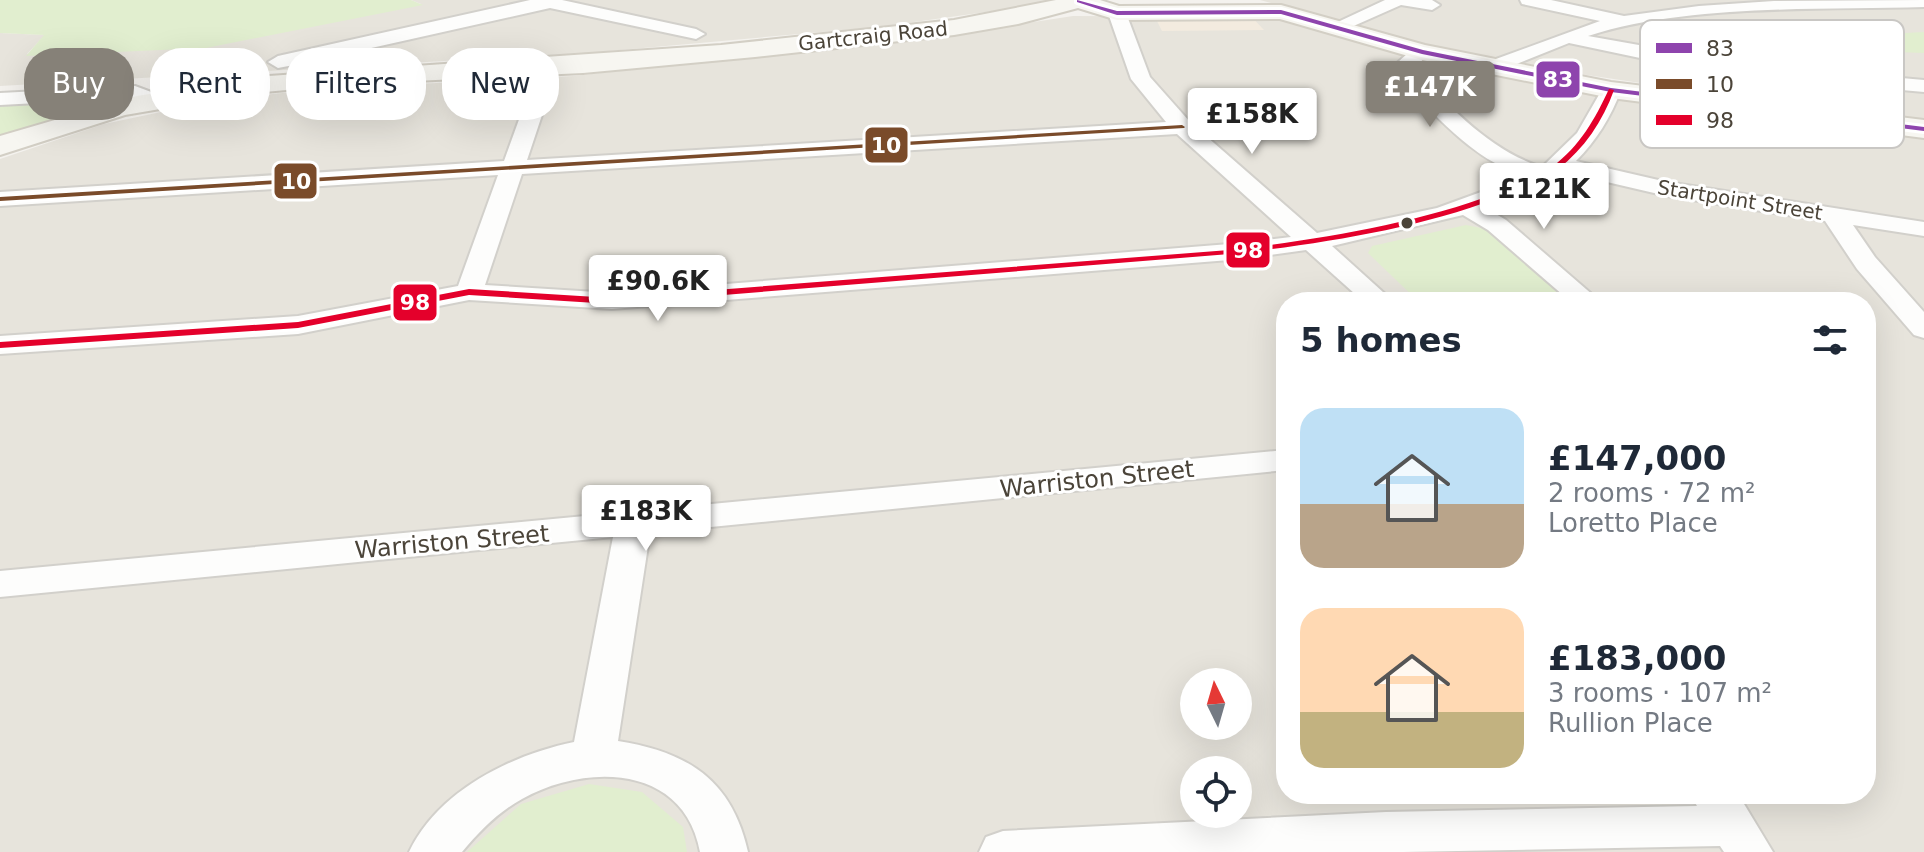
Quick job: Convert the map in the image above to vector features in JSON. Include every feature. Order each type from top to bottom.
[{"type":"street","points":[[1080,0],[1117,13],[1281,12],[1422,52],[1640,94]]},
{"type":"street","name":"Gartcraig Road","points":[[559,66],[647,60],[947,28],[1026,17],[1080,0]]},
{"type":"street","points":[[1334,28],[1399,0],[1432,5]]},
{"type":"street","points":[[1528,0],[1623,21]]},
{"type":"street","points":[[278,62],[324,56],[543,2],[696,34]]},
{"type":"street","points":[[1492,67],[1569,37],[1623,21],[1753,4],[1924,2]]},
{"type":"street","points":[[1117,13],[1141,79],[1182,127],[1369,292]]},
{"type":"street","points":[[1569,37],[1640,55]]},
{"type":"street","name":"Startpoint Street","points":[[1422,52],[1401,70],[1485,150],[1510,164],[1924,229]]},
{"type":"street","name":"Gartcraig Road","points":[[0,146],[137,99],[324,78],[442,72]]},
{"type":"street","points":[[1904,84],[1924,86]]},
{"type":"street","points":[[0,345],[298,325],[469,292],[612,301],[1226,252],[1313,242],[1468,208],[1551,170],[1587,136],[1602,115],[1611,90]]},
{"type":"street","points":[[0,99],[137,99]]},
{"type":"street","points":[[469,292],[530,120]]},
{"type":"street","points":[[0,199],[1182,127]]},
{"type":"street","points":[[1904,127],[1924,129]]},
{"type":"street","points":[[1468,208],[1497,225],[1575,292]]},
{"type":"street","points":[[1834,216],[1866,263],[1924,329]]},
{"type":"street","name":"Warriston Street","points":[[0,584],[1276,461]]},
{"type":"street","points":[[593,758],[633,525]]},
{"type":"street","points":[[433,852],[463,816],[503,787],[548,768],[593,758],[637,761],[676,775],[705,800],[723,836],[724,852]]},
{"type":"street","points":[[1003,852],[1386,832],[1732,824]]},
{"type":"shaded area","points":[[411,0],[1051,0],[878,27],[587,53],[559,55],[559,48],[442,48],[442,61],[426,62],[426,48],[286,48],[286,70],[270,71],[270,48],[150,48],[150,78],[134,78],[134,48],[74,48],[421,4]]},
{"type":"shaded area","points":[[1260,0],[1924,0],[1924,120],[1904,118],[1904,20],[1640,20],[1640,83],[1450,51]]},
{"type":"shaded area","points":[[1073,16],[1275,17],[1386,51],[1640,100],[1640,148],[1904,148],[1904,135],[1924,138],[1924,852],[0,852],[0,159],[104,124],[150,114],[150,120],[270,120],[270,94],[286,93],[286,120],[426,120],[426,84],[442,83],[442,120],[559,120],[559,77],[929,38]]},
{"type":"shaded area","points":[[1251,16],[1264,30],[1162,31],[1155,17]]},
{"type":"shaded area","points":[[0,33],[45,35],[33,48],[24,48],[24,85],[0,86]]},
{"type":"green space","points":[[0,0],[411,0],[423,5],[206,48],[150,48],[150,50],[134,51],[134,48],[33,48],[44,35],[0,33]]},
{"type":"green space","points":[[1924,32],[1924,53],[1904,52],[1904,33]]},
{"type":"green space","points":[[24,102],[24,120],[59,120],[0,138],[0,103]]},
{"type":"green space","points":[[1466,225],[1486,229],[1558,292],[1409,292],[1368,253],[1372,246]]},
{"type":"green space","points":[[589,784],[642,792],[683,827],[687,852],[467,852],[521,804]]},
{"type":"transit line","name":"83","points":[[1079,1],[1117,13],[1281,12],[1422,52],[1640,94]]},
{"type":"transit line","name":"98","points":[[0,345],[298,325],[469,292],[612,301],[1242,251],[1310,241],[1413,222],[1537,180],[1556,167],[1585,138],[1611,90]]},
{"type":"transit line","name":"10","points":[[0,199],[1182,127]]},
{"type":"transit line","name":"83","points":[[1904,127],[1924,129]]}]
